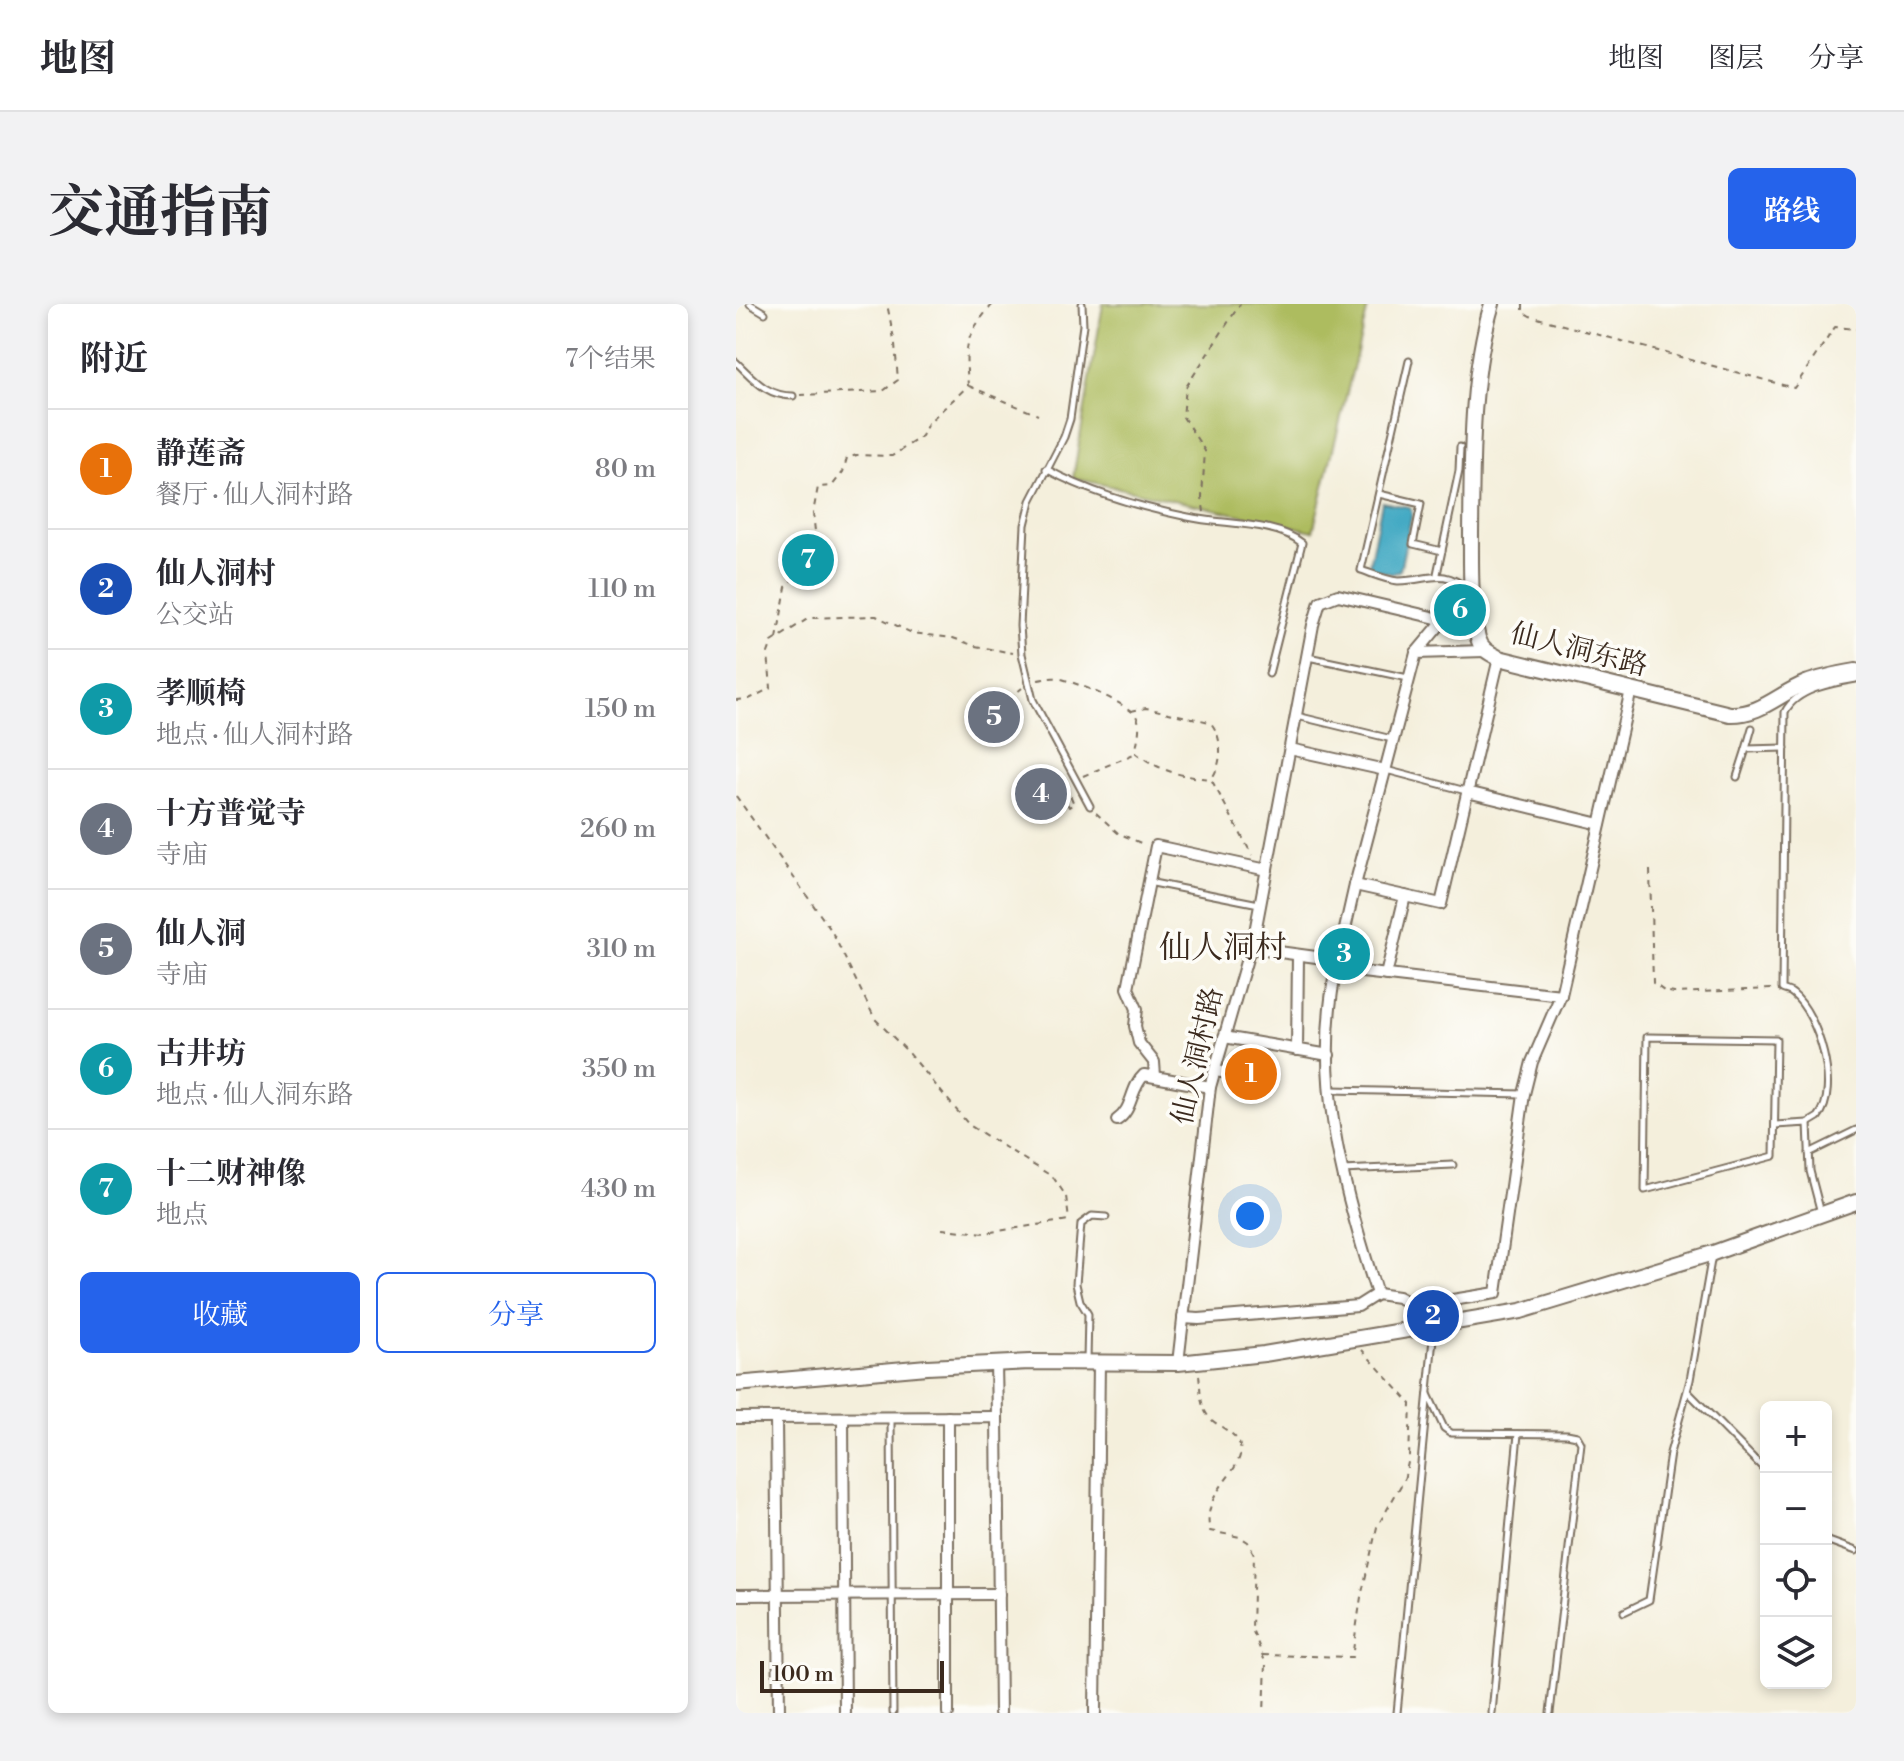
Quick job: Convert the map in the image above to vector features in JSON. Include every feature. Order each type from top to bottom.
[{"type":"street","name":"仙人洞东路","points":[[1492,304],[1481,348],[1472,454],[1473,593],[1478,640],[1492,655],[1730,714],[1745,715],[1806,683],[1856,671]]},
{"type":"street","points":[[1377,1294],[1341,1171],[1330,1090],[1328,1027],[1337,964],[1355,885],[1416,653],[1442,622],[1473,593]]},
{"type":"street","name":"仙人洞村路","points":[[1178,1363],[1210,1087],[1260,905],[1262,869],[1320,602],[1338,595],[1442,622]]},
{"type":"street","points":[[1355,885],[1441,904],[1467,792],[1492,655],[1416,653]]},
{"type":"street","points":[[1183,1318],[1358,1306],[1377,1294],[1398,1297],[1415,1306],[1496,1293],[1524,1094],[1532,1062],[1561,995],[1631,690]]},
{"type":"street","points":[[1290,749],[1385,770]]},
{"type":"street","points":[[1467,792],[1600,824]]},
{"type":"street","points":[[1155,1076],[1154,1062],[1139,1043],[1135,1026],[1137,1009],[1128,988],[1156,846],[1262,869]]},
{"type":"street","points":[[1386,975],[1405,896]]},
{"type":"street","points":[[1250,948],[1298,955],[1386,975],[1561,995]]},
{"type":"street","points":[[1297,1050],[1298,955]]},
{"type":"street","points":[[1224,1037],[1329,1055]]},
{"type":"street","points":[[1215,1071],[1248,1076]]},
{"type":"street","points":[[1117,1120],[1123,1116],[1138,1081],[1144,1075],[1210,1087]]},
{"type":"street","points":[[736,1384],[996,1363],[1198,1362],[1353,1340],[1533,1308],[1713,1253],[1856,1202]]},
{"type":"street","points":[[1415,1306],[1418,1328]]},
{"type":"street","points":[[1093,1362],[1095,1713]]},
{"type":"street","points":[[996,1363],[1000,1713]]},
{"type":"street","points":[[948,1417],[948,1713]]},
{"type":"street","points":[[736,1418],[997,1417]]},
{"type":"street","points":[[776,1418],[779,1713]]},
{"type":"street","points":[[843,1418],[845,1713]]},
{"type":"street","points":[[736,1595],[999,1594]]},
{"type":"lane","points":[[750,304],[765,313]]},
{"type":"lane","points":[[1082,304],[1083,325],[1070,419],[1031,501],[1025,525],[1020,626],[1028,682],[1043,723],[1090,806]]},
{"type":"lane","points":[[1409,361],[1361,570],[1394,581],[1437,574],[1456,578],[1473,593]]},
{"type":"lane","points":[[736,362],[766,391],[778,396],[793,396]]},
{"type":"lane","points":[[1437,574],[1459,471],[1460,447]]},
{"type":"lane","points":[[1046,469],[1078,486],[1130,503],[1217,523],[1280,530],[1302,543],[1269,674]]},
{"type":"lane","points":[[1379,493],[1421,504],[1413,544],[1442,551]]},
{"type":"lane","points":[[1307,657],[1409,679]]},
{"type":"lane","points":[[1775,1125],[1808,1123],[1818,1117],[1827,1097],[1826,1060],[1818,1032],[1794,994],[1782,989],[1785,712],[1790,701],[1802,693],[1856,679]]},
{"type":"lane","points":[[1296,716],[1393,739]]},
{"type":"lane","points":[[1737,777],[1752,728]]},
{"type":"lane","points":[[1746,749],[1785,748]]},
{"type":"lane","points":[[1385,770],[1467,792]]},
{"type":"lane","points":[[1147,882],[1260,905]]},
{"type":"lane","points":[[1647,1037],[1776,1039],[1775,1125],[1774,1156],[1645,1190],[1647,1037]]},
{"type":"lane","points":[[1330,1090],[1524,1094]]},
{"type":"lane","points":[[1808,1123],[1810,1171],[1822,1214]]},
{"type":"lane","points":[[1809,1153],[1856,1130]]},
{"type":"lane","points":[[1341,1171],[1453,1165]]},
{"type":"lane","points":[[1093,1362],[1088,1314],[1080,1301],[1076,1284],[1079,1238],[1081,1224],[1092,1216],[1106,1217]]},
{"type":"lane","points":[[1624,1612],[1649,1600],[1670,1453],[1702,1325],[1713,1253]]},
{"type":"lane","points":[[1397,1713],[1434,1325]]},
{"type":"lane","points":[[1687,1391],[1760,1465]]},
{"type":"lane","points":[[1428,1394],[1444,1428],[1451,1433],[1567,1434],[1577,1436],[1581,1443],[1550,1713]]},
{"type":"lane","points":[[891,1417],[893,1713]]},
{"type":"lane","points":[[1492,1713],[1518,1434]]},
{"type":"lane","points":[[1832,1542],[1856,1551]]},
{"type":"path","points":[[793,396],[883,391],[898,380],[887,304]]},
{"type":"path","points":[[968,386],[965,348],[977,322],[993,304]]},
{"type":"path","points":[[1217,523],[1203,510],[1205,451],[1183,417],[1183,403],[1186,387],[1240,304]]},
{"type":"path","points":[[1523,304],[1523,312],[1530,316],[1794,388],[1835,327],[1856,329]]},
{"type":"path","points":[[968,386],[1038,415]]},
{"type":"path","points":[[777,639],[786,587],[808,560],[808,552],[816,540],[813,513],[818,487],[832,486],[843,472],[847,458],[857,455],[892,456],[922,436],[928,423],[968,386]]},
{"type":"path","points":[[736,700],[749,699],[771,688],[768,653],[772,642],[809,618],[876,616],[912,633],[953,638],[975,646],[1022,654]]},
{"type":"path","points":[[994,717],[1000,707],[1028,682],[1053,677],[1085,686],[1131,711],[1140,727],[1136,753]]},
{"type":"path","points":[[1131,711],[1146,708],[1210,722],[1220,740],[1217,770],[1211,779]]},
{"type":"path","points":[[1075,780],[1136,753]]},
{"type":"path","points":[[1136,753],[1158,768],[1184,776],[1211,779]]},
{"type":"path","points":[[1061,774],[1074,804],[1069,807],[1063,792],[1056,777],[1061,774]]},
{"type":"path","points":[[1211,779],[1262,869]]},
{"type":"path","points":[[1057,795],[1063,792]]},
{"type":"path","points":[[736,796],[831,930],[875,1019],[909,1053],[969,1125],[1053,1177],[1066,1196],[1069,1220],[985,1233],[942,1229]]},
{"type":"path","points":[[1090,806],[1118,833],[1140,844],[1156,846]]},
{"type":"path","points":[[1650,870],[1653,983],[1664,991],[1674,993],[1782,989]]},
{"type":"path","points":[[1263,1655],[1352,1657],[1361,1597],[1377,1527],[1404,1480],[1409,1458],[1411,1404],[1353,1340]]},
{"type":"path","points":[[1198,1362],[1202,1405],[1208,1417],[1240,1445],[1240,1456],[1212,1497],[1207,1519],[1210,1531],[1240,1537],[1248,1542],[1254,1554],[1252,1629],[1263,1655],[1266,1679],[1264,1713]]},
{"type":"green space","points":[[1103,304],[1360,304],[1368,307],[1313,531],[1073,478]]},
{"type":"water","points":[[1382,502],[1410,507],[1412,514],[1400,570],[1392,574],[1372,569],[1369,565]]},
{"type":"place","name":"十二财神像","points":[[808,560]]},
{"type":"place","name":"古井坊","points":[[1460,610]]},
{"type":"place","name":"仙人洞","points":[[994,717]]},
{"type":"place","name":"十方普觉寺","points":[[1041,794]]},
{"type":"place","name":"孝顺椅","points":[[1344,954]]},
{"type":"place","name":"静莲斋","points":[[1251,1074]]},
{"type":"place","name":"仙人洞村","points":[[1433,1316]]},
{"type":"district","name":"仙人洞村","points":[[1223,948]]}]
